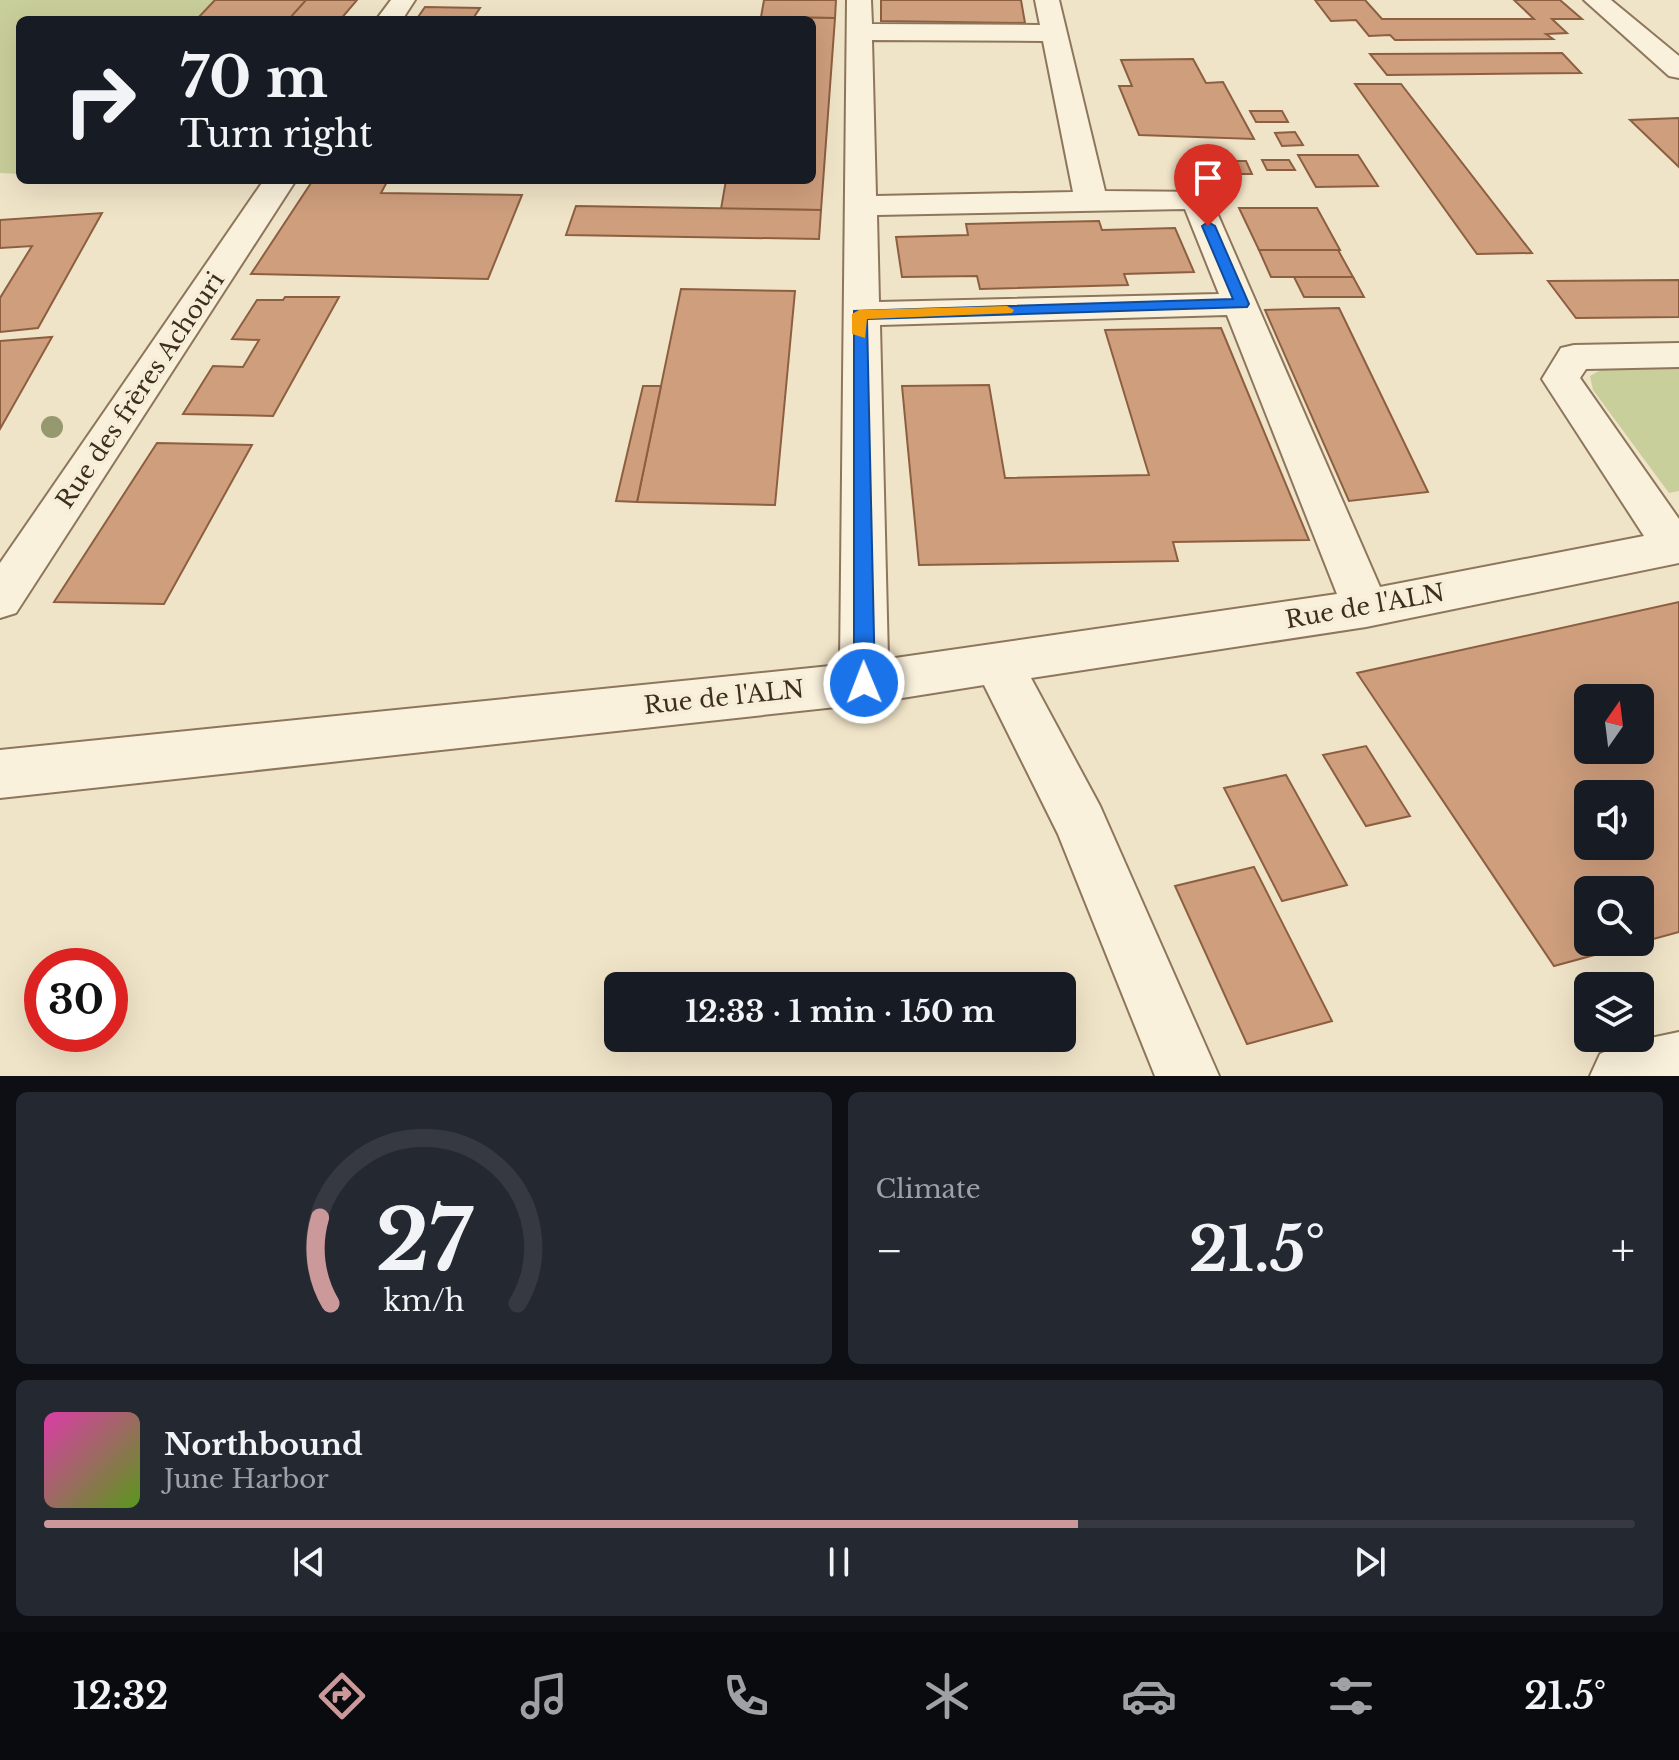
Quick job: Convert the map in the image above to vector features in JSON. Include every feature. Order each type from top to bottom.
[{"type":"street","points":[[1047,0],[1091,201]]},
{"type":"street","points":[[1596,0],[1679,70]]},
{"type":"street","points":[[864,683],[859,16],[1054,33]]},
{"type":"street","name":"Rue des frères Achouri","points":[[0,600],[277,184]]},
{"type":"street","points":[[859,206],[1197,199],[1366,608]]},
{"type":"street","points":[[859,314],[1242,304]]},
{"type":"street","points":[[1677,546],[1561,379],[1574,357],[1679,355]]},
{"type":"street","name":"Rue de l'ALN","points":[[0,774],[864,683],[1366,608],[1677,546]]},
{"type":"street","points":[[997,662],[1081,824],[1187,1076]]},
{"type":"street","points":[[1622,1076],[1679,1063]]},
{"type":"green space","points":[[0,0],[310,0],[297,16],[16,16],[16,174],[0,173]]},
{"type":"green space","points":[[1679,367],[1679,491],[1669,493],[1593,390],[1590,376],[1604,368]]},
{"type":"building","points":[[215,0],[310,0],[297,16],[200,16]]},
{"type":"building","points":[[306,0],[357,0],[343,16],[292,16]]},
{"type":"building","points":[[764,0],[836,0],[835,18],[761,16]]},
{"type":"building","points":[[881,0],[1021,0],[1025,23],[881,21]]},
{"type":"building","points":[[1315,0],[1365,0],[1382,19],[1534,19],[1514,0],[1560,0],[1582,19],[1552,19],[1567,33],[1546,34],[1553,39],[1395,40],[1390,35],[1369,36],[1356,20],[1331,21]]},
{"type":"building","points":[[425,7],[480,8],[475,16],[419,16]]},
{"type":"building","points":[[816,18],[835,18],[821,210],[721,209],[725,184],[816,184]]},
{"type":"building","points":[[1562,53],[1581,73],[1387,75],[1370,54]]},
{"type":"building","points":[[1193,59],[1206,83],[1223,82],[1254,139],[1139,135],[1119,86],[1132,86],[1121,60]]},
{"type":"building","points":[[1355,84],[1401,84],[1532,253],[1477,254]]},
{"type":"building","points":[[1250,111],[1282,111],[1288,122],[1256,122]]},
{"type":"building","points":[[1679,118],[1679,167],[1630,120]]},
{"type":"building","points":[[1295,132],[1303,145],[1282,146],[1275,133]]},
{"type":"building","points":[[1298,155],[1358,155],[1378,186],[1316,187]]},
{"type":"building","points":[[1262,160],[1289,160],[1295,170],[1267,170]]},
{"type":"building","points":[[1222,161],[1246,161],[1252,174],[1229,174]]},
{"type":"building","points":[[310,184],[386,184],[381,193],[522,195],[488,279],[251,274]]},
{"type":"building","points":[[576,206],[821,210],[819,239],[566,235]]},
{"type":"building","points":[[1239,208],[1317,208],[1340,250],[1259,250]]},
{"type":"building","points":[[102,213],[38,328],[0,332],[0,298],[32,246],[0,248],[0,220]]},
{"type":"building","points":[[1099,221],[1102,230],[1175,228],[1194,272],[1124,274],[1128,285],[980,289],[977,276],[902,277],[896,237],[968,235],[966,224]]},
{"type":"building","points":[[1259,250],[1338,250],[1353,277],[1271,277]]},
{"type":"building","points":[[1294,277],[1353,277],[1364,297],[1304,297]]},
{"type":"building","points":[[1679,280],[1679,317],[1576,318],[1548,281]]},
{"type":"building","points":[[681,289],[795,291],[775,505],[637,502]]},
{"type":"building","points":[[285,297],[339,297],[273,416],[183,414],[213,366],[243,367],[259,340],[232,339],[257,300],[283,300]]},
{"type":"building","points":[[1339,308],[1428,492],[1349,501],[1265,310]]},
{"type":"building","points":[[1221,328],[1309,540],[1173,542],[1178,561],[919,565],[902,386],[989,385],[1005,478],[1149,475],[1105,330]]},
{"type":"building","points":[[52,337],[0,429],[0,341]]},
{"type":"building","points":[[643,386],[661,386],[637,502],[616,501]]},
{"type":"building","points":[[157,443],[252,445],[164,604],[54,602]]},
{"type":"building","points":[[1679,602],[1679,932],[1654,939],[1654,876],[1574,876],[1574,956],[1591,956],[1554,966],[1357,673]]},
{"type":"building","points":[[1366,746],[1410,816],[1366,826],[1323,755]]},
{"type":"building","points":[[1286,775],[1347,885],[1282,901],[1224,788]]},
{"type":"building","points":[[1254,867],[1332,1021],[1247,1044],[1175,886]]},
{"type":"slow traffic","points":[[860,334],[859,314],[1007,310]]},
{"type":"route","points":[[864,683],[859,314],[1242,304],[1208,226]]}]
